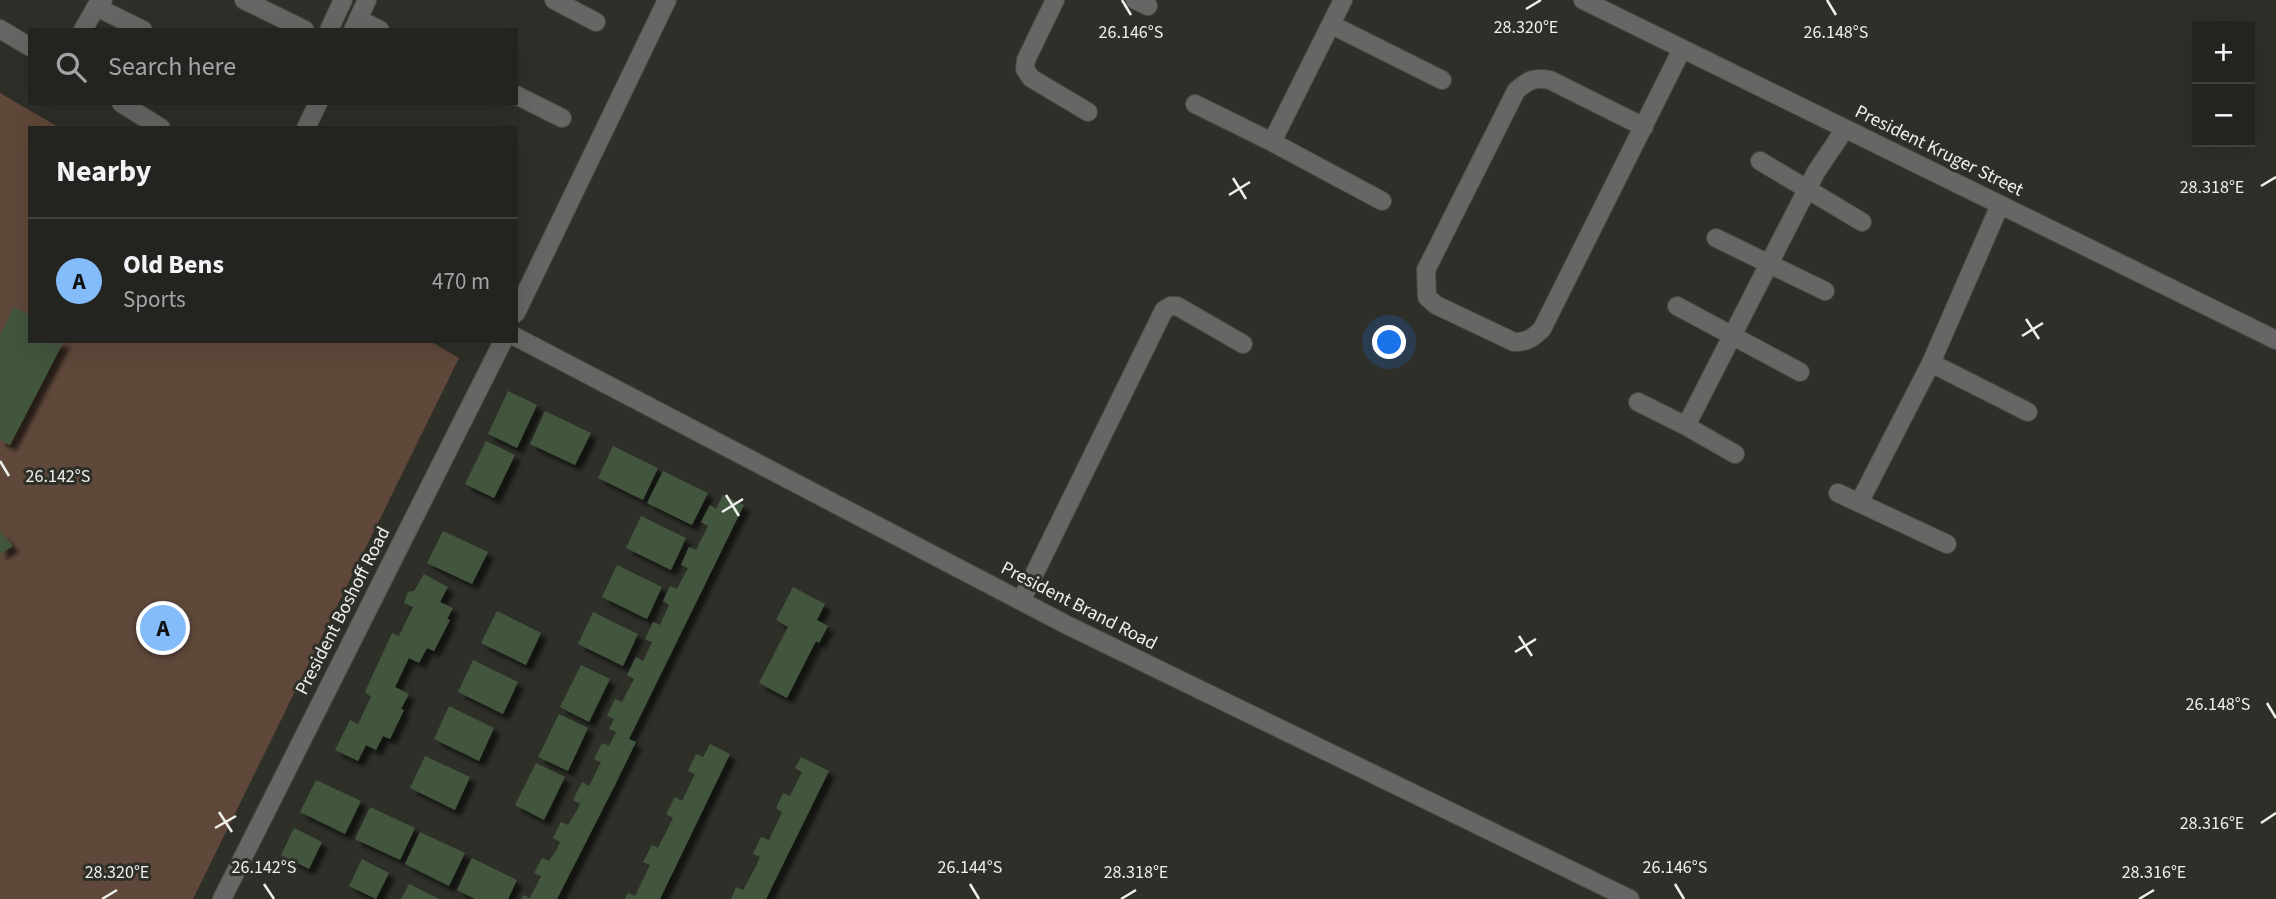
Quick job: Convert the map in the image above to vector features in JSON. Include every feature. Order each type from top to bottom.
[{"type":"street","points":[[244,0],[301,28]]},
{"type":"street","points":[[330,28],[343,0]]},
{"type":"street","points":[[356,24],[367,0]]},
{"type":"street","points":[[554,0],[596,22]]},
{"type":"street","points":[[518,309],[667,0]]},
{"type":"street","points":[[1055,0],[1026,60],[1025,69],[1031,78],[1088,112]]},
{"type":"street","points":[[1272,142],[1343,0]]},
{"type":"street","name":"President Kruger Street","points":[[1583,0],[2276,340]]},
{"type":"street","points":[[84,28],[100,3],[114,15],[139,28]]},
{"type":"street","points":[[1332,25],[1442,80]]},
{"type":"street","points":[[0,29],[28,46]]},
{"type":"street","points":[[1644,127],[1550,80],[1536,77],[1527,80],[1516,91],[1426,270],[1427,296],[1436,305],[1514,342],[1526,342],[1535,337],[1542,329],[1644,127],[1682,49]]},
{"type":"street","points":[[518,96],[562,118]]},
{"type":"street","points":[[1195,104],[1382,201]]},
{"type":"street","points":[[124,105],[158,126]]},
{"type":"street","points":[[307,126],[317,105]]},
{"type":"street","points":[[1686,426],[1808,189],[1845,129]]},
{"type":"street","points":[[1760,161],[1862,222]]},
{"type":"street","points":[[1859,503],[1931,363],[2000,205]]},
{"type":"street","points":[[1716,238],[1825,291]]},
{"type":"street","points":[[1021,601],[1164,310],[1178,306],[1243,344]]},
{"type":"street","points":[[1677,306],[1800,372]]},
{"type":"street","name":"President Brand Road","points":[[518,338],[1021,601],[1630,899]]},
{"type":"street","name":"President Boshoff Road","points":[[222,899],[502,343]]},
{"type":"street","points":[[1931,363],[2028,412]]},
{"type":"street","points":[[1638,402],[1735,454]]},
{"type":"street","points":[[1838,493],[1947,544]]},
{"type":"shaded area","points":[[0,93],[57,126],[28,126],[28,343],[433,343],[459,358],[193,899],[0,899]]},
{"type":"building","points":[[14,307],[28,314],[28,343],[63,343],[10,445],[0,440],[0,335]]},
{"type":"building","points":[[508,391],[537,405],[517,448],[488,434]]},
{"type":"building","points":[[545,411],[591,433],[575,465],[530,444]]},
{"type":"building","points":[[486,441],[515,455],[494,498],[465,484]]},
{"type":"building","points":[[613,446],[658,468],[643,500],[598,478]]},
{"type":"building","points":[[663,471],[708,493],[692,525],[647,503]]},
{"type":"building","points":[[723,495],[744,505],[629,739],[636,742],[615,785],[557,899],[521,899],[523,895],[530,898],[541,876],[534,873],[542,858],[549,861],[556,851],[560,842],[553,838],[561,822],[568,825],[580,804],[573,800],[582,782],[589,786],[601,762],[594,759],[602,743],[609,746],[616,732],[609,729],[614,719],[607,716],[615,699],[622,702],[634,679],[627,675],[636,657],[643,661],[652,642],[645,639],[653,622],[660,625],[669,605],[663,601],[670,586],[677,589],[688,568],[681,565],[689,547],[696,550],[708,526],[701,522],[710,505],[716,509]]},
{"type":"building","points":[[641,516],[686,538],[671,570],[626,548]]},
{"type":"building","points":[[0,531],[13,546],[0,554]]},
{"type":"building","points":[[443,531],[488,552],[472,584],[427,563]]},
{"type":"building","points":[[617,565],[662,587],[647,619],[602,597]]},
{"type":"building","points":[[424,574],[448,587],[440,602],[453,608],[447,619],[450,620],[434,651],[427,648],[419,663],[409,658],[395,687],[409,694],[390,739],[383,736],[376,750],[366,745],[358,761],[335,750],[350,720],[358,724],[371,697],[365,692],[392,633],[399,636],[413,607],[404,603],[408,592],[414,591]]},
{"type":"building","points":[[793,587],[825,604],[817,620],[828,626],[819,643],[816,641],[787,698],[759,683],[788,627],[776,620]]},
{"type":"building","points":[[497,611],[541,633],[526,665],[481,643]]},
{"type":"building","points":[[593,612],[638,634],[623,666],[578,644]]},
{"type":"building","points":[[473,660],[518,682],[503,714],[458,692]]},
{"type":"building","points":[[581,665],[610,679],[589,722],[560,707]]},
{"type":"building","points":[[449,706],[494,728],[479,761],[434,739]]},
{"type":"building","points":[[559,714],[588,728],[568,771],[538,757]]},
{"type":"building","points":[[710,744],[730,754],[660,899],[625,899],[628,893],[635,896],[650,865],[643,862],[652,845],[658,848],[673,818],[666,814],[675,797],[682,801],[695,774],[688,771],[696,754],[703,757]]},
{"type":"building","points":[[425,756],[470,777],[455,810],[410,788]]},
{"type":"building","points":[[801,757],[829,771],[766,899],[731,899],[736,887],[743,890],[755,868],[760,857],[753,854],[761,837],[769,840],[782,812],[776,808],[783,793],[790,796],[802,772],[795,768]]},
{"type":"building","points":[[536,763],[565,777],[544,820],[515,805]]},
{"type":"building","points":[[316,780],[361,801],[345,834],[300,812]]},
{"type":"building","points":[[370,807],[415,828],[400,860],[355,839]]},
{"type":"building","points":[[294,828],[322,842],[309,869],[281,855]]},
{"type":"building","points":[[420,832],[465,853],[449,886],[405,864]]},
{"type":"building","points":[[472,858],[517,880],[508,899],[475,899],[457,890]]},
{"type":"building","points":[[362,859],[389,873],[376,899],[349,886]]},
{"type":"building","points":[[409,884],[440,899],[401,899]]},
{"type":"place","name":"Old Bens","points":[[163,628]]}]
